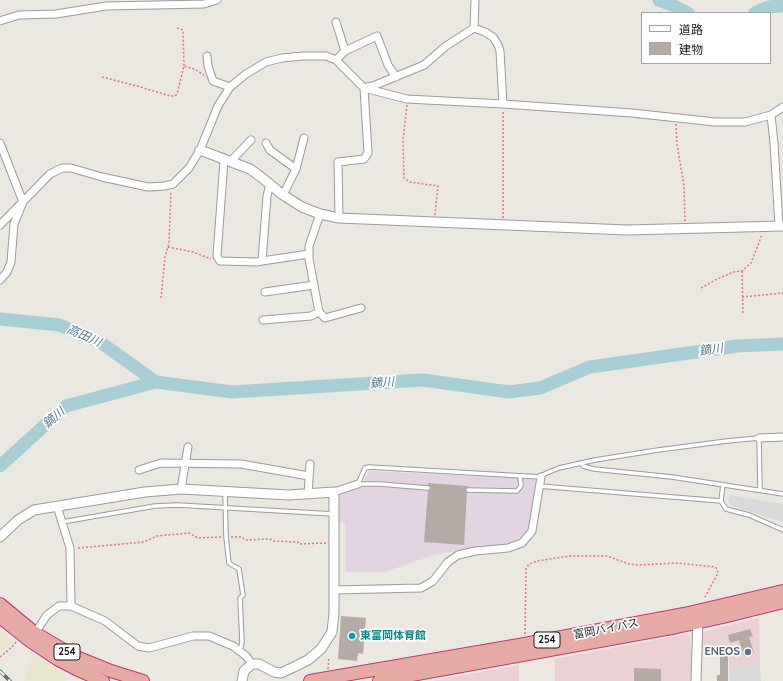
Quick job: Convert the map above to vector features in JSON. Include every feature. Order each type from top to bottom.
[{"type":"highway","name":"富岡バイパス","points":[[379,681],[699,615],[783,591]]},
{"type":"highway","name":"富岡バイパス","points":[[310,681],[699,615],[722,617],[783,602]]},
{"type":"highway","name":"254","points":[[0,604],[29,636],[59,647],[111,671],[143,681]]},
{"type":"highway","name":"254","points":[[0,616],[29,636],[57,660],[103,681]]},
{"type":"street","points":[[0,21],[19,15],[56,14],[106,6],[204,4],[217,0]]},
{"type":"street","points":[[474,28],[475,0]]},
{"type":"street","points":[[336,22],[345,51]]},
{"type":"street","points":[[364,88],[373,86],[424,65],[446,46],[474,28]]},
{"type":"street","points":[[474,28],[493,37],[498,45],[500,51],[503,104]]},
{"type":"street","points":[[336,60],[345,51],[377,36],[388,65],[396,77]]},
{"type":"street","points":[[207,56],[208,66],[213,81],[230,87]]},
{"type":"street","points":[[0,225],[50,174],[62,168],[71,168],[102,177],[148,187],[172,184],[181,178],[190,168],[200,150],[218,106],[230,87],[246,74],[266,62],[282,58],[326,56],[336,60],[364,88],[407,99],[503,104],[715,122],[745,122],[771,115],[783,107]]},
{"type":"street","points":[[339,218],[338,162],[364,159],[368,153],[364,88]]},
{"type":"street","points":[[200,150],[250,169],[283,195],[302,207],[320,214],[339,218],[627,230],[781,226],[771,115]]},
{"type":"street","points":[[283,195],[296,169],[304,138]]},
{"type":"street","points":[[251,140],[227,161],[217,256],[220,261],[257,262],[309,254]]},
{"type":"street","points":[[0,143],[23,202],[14,224],[11,262],[7,272],[0,280]]},
{"type":"street","points":[[266,144],[270,150],[296,169]]},
{"type":"street","points":[[262,261],[267,196],[270,184]]},
{"type":"street","points":[[320,214],[309,254],[319,312],[325,318],[361,308]]},
{"type":"street","points":[[265,292],[314,284]]},
{"type":"street","points":[[263,320],[312,316],[319,312]]},
{"type":"street","points":[[759,438],[783,437]]},
{"type":"street","points":[[181,489],[188,447]]},
{"type":"street","points":[[139,470],[161,464],[241,464],[309,476]]},
{"type":"street","points":[[308,494],[310,464]]},
{"type":"street","points":[[334,590],[421,588],[433,581],[448,562],[458,555],[475,551],[508,548],[522,543],[532,532],[541,477]]},
{"type":"street","points":[[0,537],[18,520],[34,510],[145,492],[181,489],[289,495],[334,492],[358,484]]},
{"type":"street","points":[[242,681],[244,670],[252,664],[259,664],[274,672],[281,672],[294,668],[316,654],[332,632],[334,613],[334,492]]},
{"type":"street","points":[[57,506],[70,548],[71,606]]},
{"type":"street","points":[[29,636],[47,615],[59,606],[71,606],[105,621],[138,646],[149,648],[193,636],[209,636],[233,646],[246,656],[252,664]]},
{"type":"street","points":[[696,681],[699,615]]},
{"type":"lane","points":[[428,488],[358,484],[366,468],[369,467],[541,477],[542,475],[559,468],[581,463],[658,450],[759,438],[760,490]]},
{"type":"lane","points":[[581,463],[584,466],[594,469],[672,477],[783,494]]},
{"type":"lane","points":[[468,490],[517,491],[521,486],[520,476]]},
{"type":"lane","points":[[723,485],[721,501],[726,509],[749,516],[783,530]]},
{"type":"lane","points":[[539,486],[721,501]]},
{"type":"lane","points":[[225,491],[226,537],[229,563],[239,569],[243,595],[240,598],[242,642],[240,651]]},
{"type":"lane","points":[[62,522],[155,506],[178,505],[334,514]]},
{"type":"path","points":[[102,77],[170,96],[175,96],[177,94],[184,66],[183,30],[177,28]]},
{"type":"path","points":[[184,66],[194,69],[203,74],[209,81],[213,81]]},
{"type":"path","points":[[407,99],[403,140],[404,178],[410,182],[438,186],[434,222]]},
{"type":"path","points":[[503,104],[503,225]]},
{"type":"path","points":[[675,118],[677,144],[684,186],[686,229]]},
{"type":"path","points":[[161,298],[168,247],[172,184]]},
{"type":"path","points":[[701,288],[717,279],[734,272],[742,271],[751,264],[764,227]]},
{"type":"path","points":[[168,247],[194,252],[211,260],[220,261]]},
{"type":"path","points":[[742,271],[743,314]]},
{"type":"path","points":[[742,297],[783,293]]},
{"type":"path","points":[[70,548],[144,542],[157,536],[189,533],[198,538],[242,537],[245,540],[270,539],[274,541],[298,542],[299,544],[333,543]]},
{"type":"path","points":[[526,644],[524,632],[525,576],[529,564],[537,561],[570,556],[604,556],[629,564],[638,565],[677,563],[715,567],[718,573],[703,601],[699,615]]},
{"type":"path","points":[[0,657],[29,636]]},
{"type":"path","points":[[328,657],[328,669]]},
{"type":"shaded area","points":[[369,471],[537,479],[530,526],[527,533],[520,540],[514,543],[465,549],[430,556],[385,572],[346,572],[345,523],[339,522],[340,495],[357,490],[364,482]]},
{"type":"shaded area","points":[[730,495],[783,504],[783,522],[731,506],[728,500]]},
{"type":"shaded area","points":[[759,618],[760,665],[729,666],[729,653],[701,654],[702,632]]},
{"type":"shaded area","points":[[688,634],[690,637],[693,668],[691,681],[555,681],[555,659]]},
{"type":"shaded area","points":[[519,665],[519,681],[433,681]]},
{"type":"shaded area","points":[[760,665],[761,681],[730,681],[729,666]]},
{"type":"green space","points":[[0,629],[12,641],[0,652]]},
{"type":"green space","points":[[32,654],[66,674],[66,681],[24,681]]},
{"type":"building","points":[[428,483],[468,486],[465,490],[467,493],[464,545],[424,542],[428,491],[431,488]]},
{"type":"building","name":"東富岡体育館","points":[[341,616],[366,618],[363,654],[358,653],[357,661],[338,659]]},
{"type":"building","points":[[750,629],[753,636],[749,637],[754,653],[744,656],[739,640],[730,643],[728,635]]},
{"type":"building","points":[[728,654],[728,681],[717,681],[717,675],[720,675],[720,656]]},
{"type":"building","points":[[634,668],[661,669],[661,681],[634,681]]},
{"type":"waterway","points":[[659,0],[686,12]]},
{"type":"waterway","points":[[757,12],[768,7],[783,6]]},
{"type":"waterway","name":"高田川","points":[[0,319],[59,325],[100,342],[156,382]]},
{"type":"waterway","name":"鏑川","points":[[0,466],[66,406],[156,382],[232,392],[423,380],[509,392],[540,388],[590,367],[737,346],[783,344]]},
{"type":"railway","points":[[0,671],[10,681]]},
{"type":"place","name":"東富岡体育館","points":[[352,636]]},
{"type":"place","name":"ENEOS","points":[[748,652]]}]
